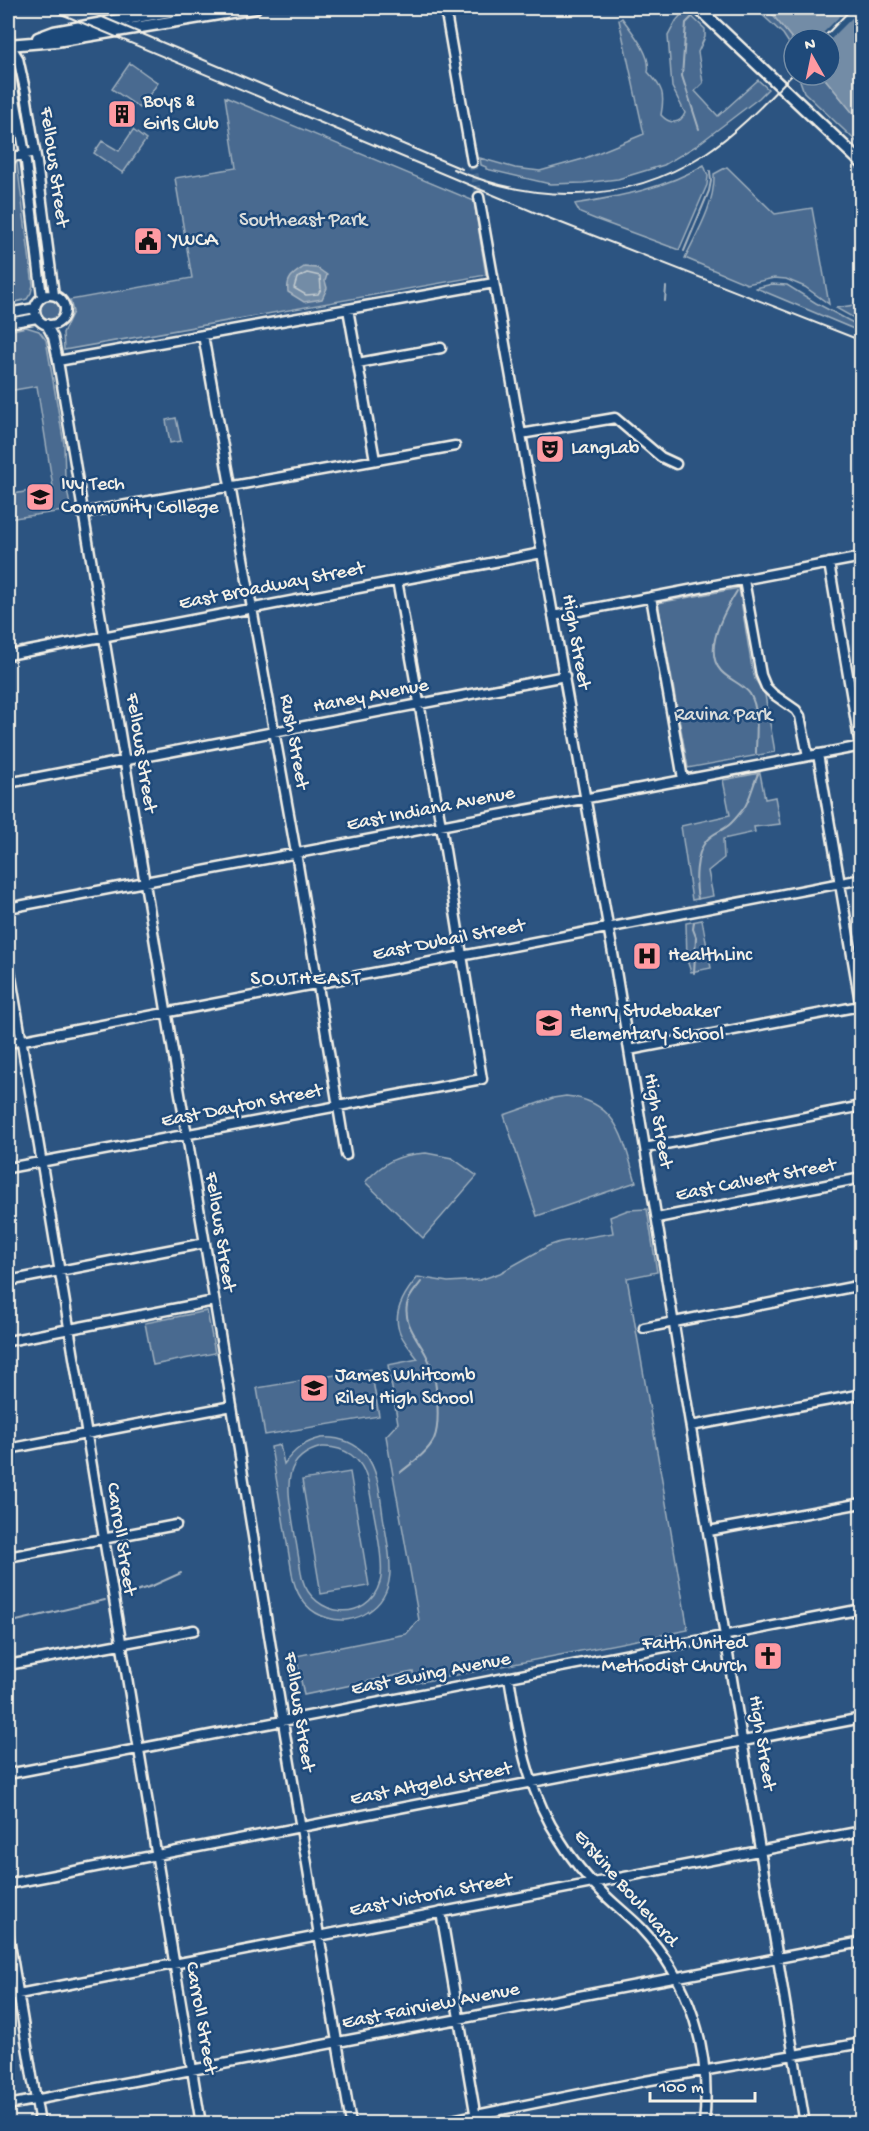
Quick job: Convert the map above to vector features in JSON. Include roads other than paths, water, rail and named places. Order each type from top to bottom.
[{"type":"main road","points":[[9,45],[56,41],[186,13],[223,8]]},
{"type":"main road","points":[[186,13],[255,8]]},
{"type":"main road","points":[[700,10],[861,163]]},
{"type":"street","points":[[445,8],[472,162]]},
{"type":"street","name":"Fellows Street","points":[[8,31],[8,60],[25,154],[42,297]]},
{"type":"street","name":"Fellows Street","points":[[9,45],[18,58],[36,153],[54,295]]},
{"type":"street","points":[[8,158],[36,153]]},
{"type":"street","name":"High Street","points":[[478,197],[565,676],[629,1050],[805,2124]]},
{"type":"street","points":[[58,361],[494,283]]},
{"type":"street","points":[[8,312],[35,308],[42,297],[54,295],[65,307],[65,313],[60,322],[52,325],[46,324],[38,318],[35,308]]},
{"type":"street","points":[[348,309],[375,460]]},
{"type":"street","points":[[8,323],[38,318]]},
{"type":"street","name":"Fellows Street","points":[[56,346],[60,322]]},
{"type":"street","name":"Fellows Street","points":[[46,324],[56,346],[351,2124]]},
{"type":"street","name":"Rush Street","points":[[203,335],[296,853],[346,1155]]},
{"type":"street","points":[[358,363],[441,348]]},
{"type":"street","points":[[521,434],[615,418],[661,457],[676,464]]},
{"type":"street","points":[[82,513],[455,446]]},
{"type":"street","name":"East Broadway Street","points":[[8,655],[542,553]]},
{"type":"street","points":[[554,616],[861,557]]},
{"type":"street","points":[[829,563],[861,746]]},
{"type":"street","points":[[397,580],[463,955]]},
{"type":"street","points":[[744,580],[761,675],[766,687],[796,710],[800,716],[808,756]]},
{"type":"street","points":[[651,597],[683,779]]},
{"type":"street","name":"Haney Avenue","points":[[8,783],[565,676]]},
{"type":"street","name":"East Indiana Avenue","points":[[8,908],[861,746]]},
{"type":"street","points":[[629,1050],[861,1010],[818,754]]},
{"type":"street","name":"East Dubail Street","points":[[8,1043],[861,879]]},
{"type":"street","name":"East Dayton Street","points":[[8,1168],[482,1078],[463,955]]},
{"type":"street","name":"Carroll Street","points":[[8,959],[201,2124]]},
{"type":"street","points":[[645,1148],[861,1106]]},
{"type":"street","name":"East Calvert Street","points":[[657,1218],[861,1178]]},
{"type":"street","points":[[8,1281],[205,1243]]},
{"type":"street","points":[[644,1328],[861,1286]]},
{"type":"street","points":[[8,1341],[214,1301]]},
{"type":"street","points":[[692,1426],[861,1394]]},
{"type":"street","points":[[8,1449],[232,1406]]},
{"type":"street","points":[[709,1531],[861,1503]]},
{"type":"street","points":[[8,1557],[176,1525]]},
{"type":"street","name":"East Ewing Avenue","points":[[8,1774],[861,1609]]},
{"type":"street","points":[[8,1665],[194,1630]]},
{"type":"street","name":"Erskine Boulevard","points":[[509,1677],[520,1745],[532,1782],[558,1838],[593,1883],[642,1929],[677,1977],[695,2018],[705,2070],[704,2124]]},
{"type":"street","name":"East Altgeld Street","points":[[8,1884],[861,1718]]},
{"type":"street","name":"East Victoria Street","points":[[8,1996],[861,1831]]},
{"type":"street","points":[[441,1912],[476,2119]]},
{"type":"street","points":[[8,1932],[40,2124]]},
{"type":"street","name":"East Fairview Avenue","points":[[8,2105],[861,1942]]},
{"type":"street","points":[[431,2124],[476,2119],[705,2070],[861,2043]]},
{"type":"water","points":[[767,8],[861,8],[861,123],[832,87],[842,87],[842,27],[783,27]]},
{"type":"water","points":[[304,267],[317,268],[327,275],[325,281],[327,288],[322,299],[304,302],[288,292],[290,279]]},
{"type":"waterway","points":[[698,11],[686,23],[682,76],[699,129]]},
{"type":"waterway","points":[[684,251],[709,191],[710,171]]},
{"type":"waterway","points":[[665,301],[666,287]]},
{"type":"waterway","points":[[737,591],[717,630],[714,652],[721,671],[747,691],[753,700],[757,723],[756,753]]},
{"type":"waterway","points":[[698,899],[697,869],[702,847],[711,836],[731,823],[744,808],[758,774]]},
{"type":"waterway","points":[[694,922],[693,929],[696,937],[694,973]]},
{"type":"waterway","points":[[401,1472],[428,1448],[436,1432],[437,1400],[432,1368],[410,1327],[407,1313],[409,1299],[421,1282]]},
{"type":"waterway","points":[[120,1596],[152,1586],[181,1573]]},
{"type":"waterway","points":[[8,1623],[105,1600]]},
{"type":"tunnel","points":[[472,162],[479,197]]},
{"type":"railway","points":[[47,8],[541,215],[862,341]]},
{"type":"railway","points":[[81,8],[462,169]]},
{"type":"railway","points":[[834,27],[852,8]]},
{"type":"railway","points":[[453,169],[516,189],[580,194],[611,191],[642,183],[673,171],[703,155],[751,117],[782,85]]},
{"type":"place","name":"Boys & Girls Club","points":[[122,114]]},
{"type":"place","name":"YWCA","points":[[148,241]]},
{"type":"place","name":"LangLab","points":[[550,449]]},
{"type":"place","name":"Ivy Tech Community College","points":[[40,497]]},
{"type":"place","name":"HealthLinc","points":[[647,956]]},
{"type":"place","name":"Henry Studebaker Elementary School","points":[[549,1023]]},
{"type":"place","name":"James Whitcomb Riley High School","points":[[314,1388]]},
{"type":"place","name":"Faith United Methodist Church","points":[[768,1656]]},
{"type":"district","name":"SOUTHEAST","points":[[306,980]]},
{"type":"park label","name":"Southeast Park","points":[[303,221]]},
{"type":"park label","name":"Ravina Park","points":[[723,716]]}]
